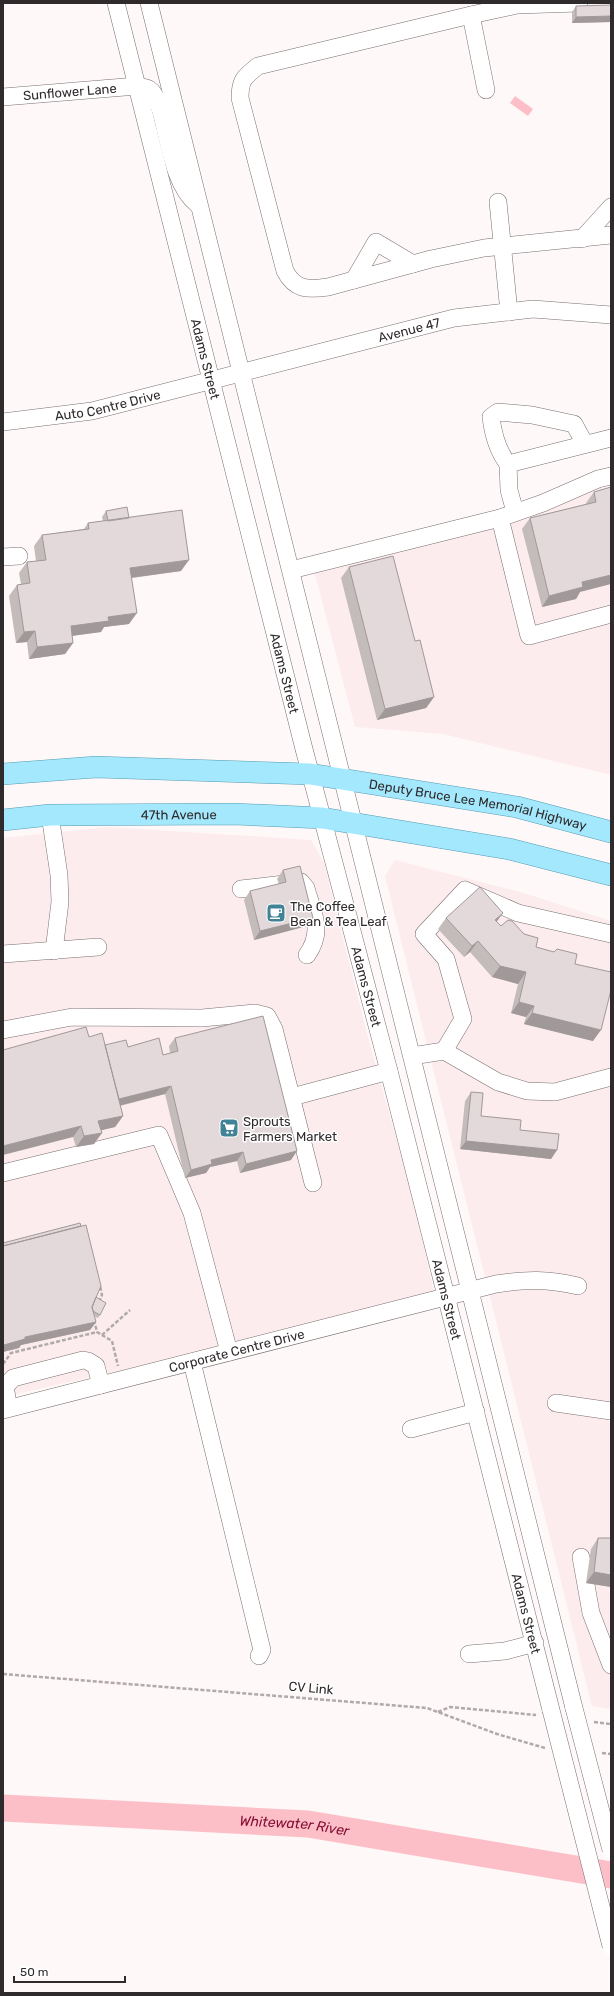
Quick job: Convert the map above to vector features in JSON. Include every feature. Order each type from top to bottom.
[{"type":"main road","points":[[3,774],[96,767],[310,774],[343,778]]},
{"type":"main road","name":"Deputy Bruce Lee Memorial Highway","points":[[343,778],[517,807],[611,832]]},
{"type":"main road","name":"47th Avenue","points":[[3,820],[50,815],[235,814],[322,818],[354,823]]},
{"type":"main road","points":[[354,823],[509,850],[611,875]]},
{"type":"street","name":"Adams Street","points":[[116,3],[310,774],[447,1296],[611,1946]]},
{"type":"street","name":"Adams Street","points":[[149,3],[574,1708],[611,1850]]},
{"type":"street","points":[[579,3],[517,6],[471,15],[258,66],[247,74],[240,85],[242,105],[285,271],[291,281],[300,287],[314,289],[484,248],[611,235]]},
{"type":"street","points":[[471,15],[486,90]]},
{"type":"street","name":"Sunflower Lane","points":[[3,97],[137,86]]},
{"type":"street","points":[[137,86],[148,88],[154,95],[179,179],[188,197],[200,206]]},
{"type":"street","points":[[498,202],[509,312]]},
{"type":"street","points":[[582,239],[611,207]]},
{"type":"street","points":[[354,280],[376,242],[413,264]]},
{"type":"street","name":"Avenue 47","points":[[210,380],[454,318],[533,310],[611,315]]},
{"type":"street","name":"Auto Centre Drive","points":[[3,422],[92,411],[210,380]]},
{"type":"street","points":[[586,444],[574,424],[532,415],[498,412],[491,417],[493,431],[500,453],[508,464],[508,515],[529,636],[611,614]]},
{"type":"street","points":[[508,464],[611,438]]},
{"type":"street","points":[[291,570],[508,515],[598,479],[611,476]]},
{"type":"street","points":[[50,815],[59,875],[60,902],[54,951]]},
{"type":"street","points":[[241,889],[302,882],[306,888],[317,929],[315,944],[307,955]]},
{"type":"street","points":[[444,1051],[463,1019],[446,959],[424,934],[465,890],[518,913],[611,934]]},
{"type":"street","points":[[3,954],[98,947]]},
{"type":"street","points":[[3,1030],[72,1017],[202,1018],[256,1012],[267,1016],[271,1022],[292,1097],[313,1183]]},
{"type":"street","points":[[412,1056],[444,1051],[498,1082],[527,1091],[555,1092],[611,1077]]},
{"type":"street","points":[[292,1097],[389,1071]]},
{"type":"street","points":[[3,1173],[159,1135],[192,1213],[229,1352]]},
{"type":"street","name":"Corporate Centre Drive","points":[[6,1409],[470,1291],[522,1280],[550,1280],[578,1286]]},
{"type":"street","points":[[6,1409],[5,1387],[9,1380],[20,1376],[88,1360],[96,1366],[101,1385]]},
{"type":"street","points":[[192,1362],[262,1650],[259,1656]]},
{"type":"street","points":[[556,1403],[611,1411]]},
{"type":"street","points":[[411,1429],[476,1412]]},
{"type":"street","points":[[581,1557],[591,1613],[611,1665]]},
{"type":"street","points":[[469,1654],[505,1651],[535,1643]]},
{"type":"path","points":[[96,1309],[102,1295],[98,1280]]},
{"type":"path","points":[[102,1335],[130,1310]]},
{"type":"path","points":[[93,1316],[97,1332]]},
{"type":"path","points":[[3,1364],[11,1353],[97,1332],[112,1341],[118,1366]]},
{"type":"path","name":"CV Link","points":[[3,1674],[419,1707],[438,1712],[538,1747],[552,1749]]},
{"type":"path","points":[[438,1712],[450,1707],[540,1715],[551,1711]]},
{"type":"path","points":[[596,1753],[611,1754]]},
{"type":"shaded area","points":[[515,96],[533,109],[528,116],[510,103]]},
{"type":"shaded area","points":[[611,486],[611,775],[443,734],[355,727],[311,559]]},
{"type":"shaded area","points":[[108,827],[311,840],[324,863],[370,1045],[411,1191],[436,1300],[3,1397],[3,838]]},
{"type":"shaded area","points":[[395,860],[524,893],[611,921],[611,1709],[592,1706],[385,876]]},
{"type":"building","points":[[611,5],[611,16],[576,17],[576,6]]},
{"type":"building","points":[[611,487],[611,575],[582,582],[583,587],[549,596],[530,518],[596,502],[594,492]]},
{"type":"building","points":[[127,507],[129,518],[108,521],[106,511]]},
{"type":"building","points":[[182,510],[189,560],[130,568],[137,613],[108,617],[109,621],[71,626],[73,643],[37,647],[35,631],[24,632],[17,585],[30,583],[27,562],[46,560],[42,535],[89,529],[88,523]]},
{"type":"building","points":[[393,556],[415,641],[420,640],[434,697],[385,709],[349,567]]},
{"type":"building","name":"The Coffee Bean & Tea Leaf","points":[[300,866],[313,918],[260,931],[250,891],[286,882],[283,870]]},
{"type":"building","points":[[480,887],[503,913],[495,920],[501,926],[508,920],[512,921],[524,934],[538,938],[536,947],[554,952],[557,949],[577,954],[575,964],[611,972],[611,990],[601,1030],[532,1013],[534,1006],[519,1002],[526,972],[500,966],[478,941],[472,946],[446,918]]},
{"type":"building","points":[[263,1016],[297,1151],[246,1164],[243,1152],[211,1160],[212,1164],[191,1170],[171,1086],[119,1099],[105,1045],[126,1040],[128,1047],[159,1038],[163,1055],[178,1051],[175,1038]]},
{"type":"building","points":[[86,1027],[89,1037],[102,1033],[123,1116],[98,1121],[102,1133],[84,1136],[81,1126],[3,1146],[3,1050]]},
{"type":"building","points":[[471,1092],[483,1093],[481,1116],[521,1120],[520,1130],[559,1134],[557,1150],[466,1141]]},
{"type":"building","points":[[80,1223],[81,1226],[3,1246],[3,1243]]},
{"type":"building","points":[[86,1225],[101,1286],[92,1307],[96,1322],[25,1337],[25,1339],[4,1345],[3,1246]]},
{"type":"building","points":[[96,1297],[106,1303],[100,1315],[93,1311],[92,1307]]},
{"type":"building","points":[[598,1538],[611,1538],[611,1575],[594,1572]]},
{"type":"waterway","name":"Whitewater River","points":[[3,1808],[308,1824],[611,1875]]},
{"type":"place","name":"The Coffee Bean & Tea Leaf","points":[[276,913]]},
{"type":"place","name":"Sprouts Farmers Market","points":[[229,1128]]}]
